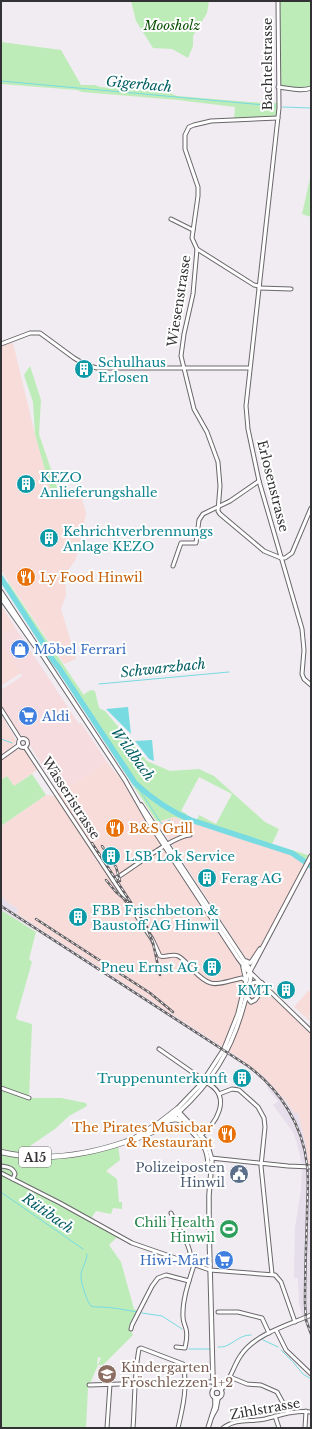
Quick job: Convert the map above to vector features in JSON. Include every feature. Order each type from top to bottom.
[{"type":"highway","name":"A15","points":[[1,1152],[35,1157],[65,1157],[95,1152],[149,1133],[169,1121],[178,1111]]},
{"type":"highway","name":"A15","points":[[132,1140],[178,1111]]},
{"type":"highway","points":[[169,1121],[176,1119],[185,1121]]},
{"type":"main road","points":[[1,592],[139,802],[144,815],[166,845],[250,972],[251,978],[236,1031],[222,1060],[205,1086],[189,1103],[178,1111]]},
{"type":"main road","points":[[1,598],[27,636],[39,650]]},
{"type":"main road","points":[[166,845],[244,968],[246,981]]},
{"type":"main road","points":[[178,1111],[206,1077],[224,1049],[238,1014],[246,981],[250,972],[310,858]]},
{"type":"main road","points":[[244,961],[248,963],[252,962],[259,950],[264,946]]},
{"type":"main road","points":[[238,958],[250,972]]},
{"type":"main road","points":[[262,982],[262,991],[254,1001],[250,1001],[246,997],[250,992],[253,983],[262,982]]},
{"type":"main road","points":[[185,1121],[185,1112],[189,1103]]},
{"type":"main road","points":[[178,1111],[208,1146],[212,1168],[210,1171]]},
{"type":"main road","points":[[199,1136],[207,1152],[210,1171],[210,1270],[213,1382],[215,1388],[212,1393],[217,1398]]},
{"type":"main road","points":[[208,1428],[217,1398],[222,1395],[221,1390],[215,1388]]},
{"type":"street","name":"Bachtelstrasse","points":[[277,126],[278,1]]},
{"type":"street","points":[[278,87],[299,90],[311,88]]},
{"type":"street","name":"Wiesenstrasse","points":[[218,508],[220,486],[218,462],[207,432],[194,409],[181,356],[184,334],[193,294],[198,249],[192,238],[198,187],[185,149],[186,131],[189,127],[194,125],[211,121],[278,118]]},
{"type":"street","name":"Erlosenstrasse","points":[[277,126],[246,406],[248,429],[259,481],[302,629],[304,650],[302,674],[304,679],[311,685]]},
{"type":"street","points":[[170,219],[193,230]]},
{"type":"street","points":[[198,249],[254,285],[259,287],[292,289]]},
{"type":"street","points":[[1,344],[35,332],[44,335],[74,358],[86,365],[97,368],[249,368]]},
{"type":"street","points":[[173,566],[180,542],[196,543],[199,520],[203,514],[230,501],[259,481]]},
{"type":"street","points":[[218,508],[220,514],[264,551],[281,558],[285,558],[292,552],[311,508]]},
{"type":"street","points":[[1,709],[20,739],[18,742],[19,745],[1,758]]},
{"type":"street","points":[[19,745],[25,747],[27,744],[27,740],[24,738],[20,739]]},
{"type":"street","name":"Wässeristrasse","points":[[25,747],[114,880],[152,939],[161,956],[179,956],[203,980],[210,983],[242,978],[246,981]]},
{"type":"street","points":[[114,880],[166,845],[180,837],[190,835]]},
{"type":"street","points":[[250,972],[311,1031]]},
{"type":"street","points":[[159,1049],[216,1089],[219,1094],[220,1103],[215,1120],[209,1128],[199,1136]]},
{"type":"street","points":[[1,1088],[29,1098]]},
{"type":"street","points":[[219,1094],[232,1090],[238,1090],[260,1110],[264,1118],[265,1124],[261,1163],[272,1274]]},
{"type":"street","points":[[211,1158],[292,1167],[311,1167]]},
{"type":"street","points":[[1,1166],[12,1169],[14,1174],[13,1179]]},
{"type":"street","points":[[1,1173],[60,1203],[130,1242],[210,1270],[272,1274],[278,1277],[295,1322]]},
{"type":"street","points":[[171,1213],[184,1237],[191,1256],[190,1264]]},
{"type":"street","points":[[176,1347],[184,1348],[187,1339],[187,1333],[182,1317],[189,1281],[194,1265]]},
{"type":"street","points":[[131,1329],[158,1278],[166,1275],[189,1281]]},
{"type":"street","points":[[218,1312],[238,1312],[262,1318],[269,1333]]},
{"type":"street","points":[[221,1390],[226,1386],[237,1361],[246,1348],[269,1333],[311,1316]]},
{"type":"street","points":[[276,1330],[286,1350],[311,1374]]},
{"type":"street","points":[[133,1428],[136,1366],[140,1348],[181,1362],[183,1366],[183,1406],[178,1428]]},
{"type":"street","points":[[230,1377],[247,1384],[261,1385],[276,1391],[288,1412]]},
{"type":"street","points":[[89,1385],[213,1382]]},
{"type":"street","points":[[107,1428],[110,1384]]},
{"type":"street","points":[[305,1428],[306,1411]]},
{"type":"street","name":"Zihlstrasse","points":[[223,1428],[238,1421],[262,1420],[288,1412],[311,1412]]},
{"type":"street","points":[[276,1416],[279,1428]]},
{"type":"shaded area","points":[[13,343],[35,434],[53,498],[77,489],[80,492],[86,513],[80,546],[75,561],[65,574],[66,595],[61,609],[76,659],[64,664],[1,570],[1,345]]},
{"type":"shaded area","points":[[1,605],[15,627],[1,636]]},
{"type":"shaded area","points":[[15,627],[79,724],[81,723],[107,762],[60,793],[29,744],[28,740],[18,732],[1,706],[1,690],[22,676],[1,643],[1,636]]},
{"type":"shaded area","points":[[1,643],[21,673],[1,686]]},
{"type":"shaded area","points":[[1,714],[16,740],[13,746],[17,750],[20,749],[25,751],[37,770],[14,786],[7,776],[1,780]]},
{"type":"shaded area","points":[[107,762],[139,802],[247,970],[311,1031],[311,1166],[308,1166],[306,1148],[298,1113],[294,1113],[285,1100],[262,1075],[233,1054],[17,914],[18,909],[4,900],[5,898],[1,897],[1,826],[46,795],[55,796]]},
{"type":"shaded area","points":[[174,817],[292,855],[306,865],[263,945],[249,960],[246,958],[157,822]]},
{"type":"shaded area","points":[[1,897],[5,898],[4,900],[18,909],[17,914],[222,1047],[221,1050],[40,933],[1,910]]},
{"type":"shaded area","points":[[308,991],[311,991],[311,1013],[308,1016],[311,1019],[311,1022],[294,1007]]},
{"type":"shaded area","points":[[233,1054],[262,1075],[285,1100],[294,1113],[298,1113],[306,1148],[308,1165],[311,1166],[311,1312],[307,1314],[311,1337],[299,1303],[298,1278],[294,1278],[295,1227],[301,1190],[302,1165],[297,1143],[293,1132],[273,1105],[278,1101],[268,1089],[264,1080],[231,1057]]},
{"type":"green space","name":"Moosholz","points":[[131,1],[209,1],[207,13],[193,36],[193,46],[188,58],[172,49],[153,48],[136,21]]},
{"type":"green space","points":[[278,1],[311,1],[311,88],[306,90],[278,87]]},
{"type":"green space","points":[[1,42],[61,50],[81,85],[95,85],[100,87],[170,93],[177,96],[279,103],[278,118],[234,120],[235,107],[178,100],[82,92],[77,90],[1,84]]},
{"type":"green space","points":[[311,174],[311,217],[302,214]]},
{"type":"green space","points":[[30,366],[41,400],[39,434],[60,496],[53,499],[35,434],[33,402],[24,375]]},
{"type":"green space","points":[[8,582],[83,694],[85,696],[84,694],[91,690],[95,691],[99,708],[105,711],[147,761],[170,771],[199,769],[214,776],[265,822],[279,829],[272,844],[311,856],[306,865],[292,855],[174,817],[157,822],[8,593]],"holes":[[[199,777],[232,794],[216,824],[199,815],[197,820],[187,816],[187,814],[181,811]]]},
{"type":"green space","points":[[32,774],[46,795],[1,826],[1,780],[7,776],[14,786]]},
{"type":"green space","points":[[1,910],[36,932],[29,959],[32,962],[16,1018],[32,1024],[29,1098],[61,1098],[86,1103],[87,1106],[69,1116],[55,1129],[30,1146],[41,1157],[54,1157],[118,1145],[120,1160],[106,1171],[117,1179],[119,1202],[122,1202],[122,1209],[113,1208],[111,1214],[96,1211],[90,1220],[118,1236],[109,1245],[121,1262],[134,1309],[138,1311],[129,1327],[133,1335],[103,1365],[98,1365],[88,1388],[86,1428],[1,1428]],"holes":[[[98,1357],[101,1358],[98,1365],[97,1364]]]},
{"type":"water","points":[[128,707],[131,734],[106,709]]},
{"type":"water","points":[[152,740],[154,761],[149,759],[135,741]]},
{"type":"waterway","name":"Gigerbach","points":[[1,81],[275,106]]},
{"type":"waterway","name":"Gigerbach","points":[[283,107],[311,108]]},
{"type":"waterway","name":"Wildbach","points":[[1,578],[52,659],[135,783],[175,813],[191,820],[292,853],[311,866]]},
{"type":"waterway","name":"Schwarzbach","points":[[99,684],[229,672]]},
{"type":"waterway","points":[[1,739],[12,743]]},
{"type":"waterway","points":[[135,783],[161,823],[162,824],[170,820]]},
{"type":"waterway","name":"Rütibach","points":[[2,1193],[83,1249]]},
{"type":"waterway","name":"Rütibach","points":[[87,1254],[81,1278],[85,1293],[91,1306],[137,1312]]},
{"type":"waterway","name":"Rütibach","points":[[142,1313],[162,1316],[182,1329]]},
{"type":"waterway","name":"Rütibach","points":[[218,1347],[226,1346],[241,1337],[251,1335]]},
{"type":"waterway","name":"Rütibach","points":[[263,1340],[278,1347]]},
{"type":"waterway","name":"Rütibach","points":[[189,1349],[210,1349]]},
{"type":"waterway","name":"Rütibach","points":[[281,1350],[292,1361]]},
{"type":"waterway","name":"Rütibach","points":[[293,1362],[303,1374],[311,1379]]},
{"type":"railway","points":[[92,843],[147,927],[153,943],[160,975]]},
{"type":"railway","points":[[102,846],[116,867],[120,881]]},
{"type":"railway","points":[[106,880],[116,892],[128,902]]},
{"type":"railway","points":[[1,906],[248,1066],[280,1097],[295,1122],[301,1136],[307,1165],[308,1184],[305,1303],[306,1320],[311,1334]]},
{"type":"railway","points":[[36,919],[150,993],[173,1012]]},
{"type":"place","name":"Schulhaus Erlosen","points":[[84,369]]},
{"type":"place","name":"KEZO Anlieferungshalle","points":[[26,484]]},
{"type":"place","name":"Kehrichtverbrennungs Anlage KEZO","points":[[49,538]]},
{"type":"place","name":"Ly Food Hinwil","points":[[26,577]]},
{"type":"place","name":"Möbel Ferrari","points":[[20,649]]},
{"type":"place","name":"Aldi","points":[[28,716]]},
{"type":"place","name":"B&S Grill","points":[[115,828]]},
{"type":"place","name":"LSB Lok Service","points":[[111,856]]},
{"type":"place","name":"Ferag AG","points":[[207,878]]},
{"type":"place","name":"FBB Frischbeton & Baustoff AG Hinwil","points":[[78,917]]},
{"type":"place","name":"Pneu Ernst AG","points":[[212,967]]},
{"type":"place","name":"KMT","points":[[286,990]]},
{"type":"place","name":"Truppenunterkunft","points":[[242,1078]]},
{"type":"place","name":"The Pirates Musicbar & Restaurant","points":[[227,1134]]},
{"type":"place","name":"Polizeiposten Hinwil","points":[[239,1174]]},
{"type":"place","name":"Chili Health Hinwil","points":[[229,1229]]},
{"type":"place","name":"Hiwi-Märt","points":[[224,1260]]},
{"type":"place","name":"Kindergarten Fröschlezzen 1+2","points":[[107,1374]]}]
